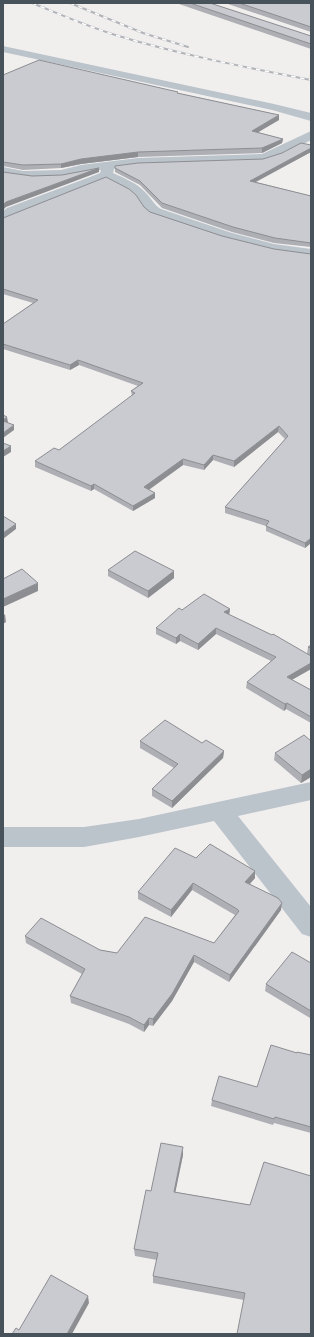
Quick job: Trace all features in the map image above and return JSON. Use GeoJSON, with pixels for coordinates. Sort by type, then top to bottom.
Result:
{"type":"FeatureCollection","features":[{"type":"Feature","properties":{"kind":"street"},"geometry":{"type":"LineString","coordinates":[[3,48],[274,107],[311,117]]}},
{"type":"Feature","properties":{"kind":"street"},"geometry":{"type":"LineString","coordinates":[[3,217],[12,211],[60,194],[108,170],[138,162],[263,158],[277,153],[308,137]]}},
{"type":"Feature","properties":{"kind":"street"},"geometry":{"type":"LineString","coordinates":[[3,171],[23,175],[61,174],[81,169],[108,170],[138,192],[146,199],[148,207],[156,212],[227,236],[274,248],[311,253]]}},
{"type":"Feature","properties":{"kind":"street"},"geometry":{"type":"LineString","coordinates":[[3,837],[84,836],[139,828],[311,791]]}},
{"type":"Feature","properties":{"kind":"street"},"geometry":{"type":"LineString","coordinates":[[220,811],[311,926]]}},
{"type":"Feature","properties":{"kind":"building"},"geometry":{"type":"Polygon","coordinates":[[[190,3],[210,3],[311,36],[311,44],[190,3]]]}},
{"type":"Feature","properties":{"kind":"building"},"geometry":{"type":"Polygon","coordinates":[[[239,3],[311,3],[311,27],[239,3]]]}},
{"type":"Feature","properties":{"kind":"building"},"geometry":{"type":"Polygon","coordinates":[[[39,60],[178,92],[177,93],[279,115],[252,131],[283,139],[262,148],[138,152],[81,159],[61,164],[23,165],[3,162],[3,75],[39,60]]]}},
{"type":"Feature","properties":{"kind":"building"},"geometry":{"type":"Polygon","coordinates":[[[301,143],[311,145],[311,148],[250,181],[311,196],[311,243],[275,238],[233,227],[162,203],[140,181],[115,168],[115,166],[138,163],[263,159],[282,153],[301,143]]]}},
{"type":"Feature","properties":{"kind":"building"},"geometry":{"type":"Polygon","coordinates":[[[99,168],[6,202],[3,205],[3,172],[32,176],[62,175],[99,168]]]}},
{"type":"Feature","properties":{"kind":"building"},"geometry":{"type":"Polygon","coordinates":[[[106,177],[129,189],[150,212],[222,236],[274,249],[311,254],[311,538],[305,543],[266,526],[269,521],[225,507],[288,436],[279,426],[234,461],[213,455],[204,465],[183,459],[144,487],[155,493],[133,506],[94,484],[91,486],[35,461],[54,448],[59,450],[135,393],[131,391],[143,383],[78,360],[70,365],[3,344],[3,324],[38,300],[3,289],[3,218],[106,177]]]}},
{"type":"Feature","properties":{"kind":"building"},"geometry":{"type":"Polygon","coordinates":[[[3,421],[14,425],[3,433],[3,421]]]}},
{"type":"Feature","properties":{"kind":"building"},"geometry":{"type":"Polygon","coordinates":[[[3,443],[11,446],[3,451],[3,443]]]}},
{"type":"Feature","properties":{"kind":"building"},"geometry":{"type":"Polygon","coordinates":[[[3,516],[16,524],[3,533],[3,516]]]}},
{"type":"Feature","properties":{"kind":"building"},"geometry":{"type":"Polygon","coordinates":[[[135,551],[174,571],[148,591],[108,570],[135,551]]]}},
{"type":"Feature","properties":{"kind":"building"},"geometry":{"type":"Polygon","coordinates":[[[22,569],[38,583],[3,599],[3,579],[22,569]]]}},
{"type":"Feature","properties":{"kind":"building"},"geometry":{"type":"Polygon","coordinates":[[[204,594],[230,609],[224,612],[272,635],[273,634],[311,656],[311,663],[287,677],[311,690],[311,717],[247,682],[276,657],[216,628],[198,644],[180,634],[176,638],[156,628],[179,608],[182,610],[204,594]]]}},
{"type":"Feature","properties":{"kind":"building"},"geometry":{"type":"Polygon","coordinates":[[[165,720],[202,743],[206,740],[224,751],[172,801],[152,789],[178,764],[140,741],[165,720]]]}},
{"type":"Feature","properties":{"kind":"building"},"geometry":{"type":"Polygon","coordinates":[[[304,735],[311,741],[311,769],[302,775],[275,753],[304,735]]]}},
{"type":"Feature","properties":{"kind":"building"},"geometry":{"type":"Polygon","coordinates":[[[210,844],[255,871],[245,882],[278,898],[282,903],[230,975],[194,955],[172,994],[153,1019],[149,1018],[144,1025],[129,1017],[70,996],[85,969],[25,936],[41,918],[100,950],[117,953],[145,917],[214,943],[239,911],[237,909],[193,883],[171,910],[138,892],[175,848],[196,858],[210,844]]]}},
{"type":"Feature","properties":{"kind":"building"},"geometry":{"type":"Polygon","coordinates":[[[292,952],[311,963],[311,1011],[266,984],[292,952]]]}},
{"type":"Feature","properties":{"kind":"building"},"geometry":{"type":"Polygon","coordinates":[[[271,1045],[297,1053],[311,1055],[311,1127],[275,1117],[274,1119],[212,1100],[219,1076],[257,1087],[271,1045]]]}},
{"type":"Feature","properties":{"kind":"building"},"geometry":{"type":"Polygon","coordinates":[[[161,1143],[183,1147],[174,1192],[250,1205],[264,1162],[311,1176],[311,1334],[237,1334],[245,1293],[153,1276],[158,1253],[134,1249],[146,1190],[151,1191],[161,1143]]]}},
{"type":"Feature","properties":{"kind":"building"},"geometry":{"type":"Polygon","coordinates":[[[51,1275],[88,1296],[67,1334],[12,1334],[16,1328],[19,1330],[51,1275]]]}},
{"type":"Feature","properties":{"kind":"railway"},"geometry":{"type":"LineString","coordinates":[[32,3],[91,27],[161,48],[211,60],[311,80]]}},
{"type":"Feature","properties":{"kind":"railway"},"geometry":{"type":"LineString","coordinates":[[70,3],[143,33],[188,47]]}}]}
